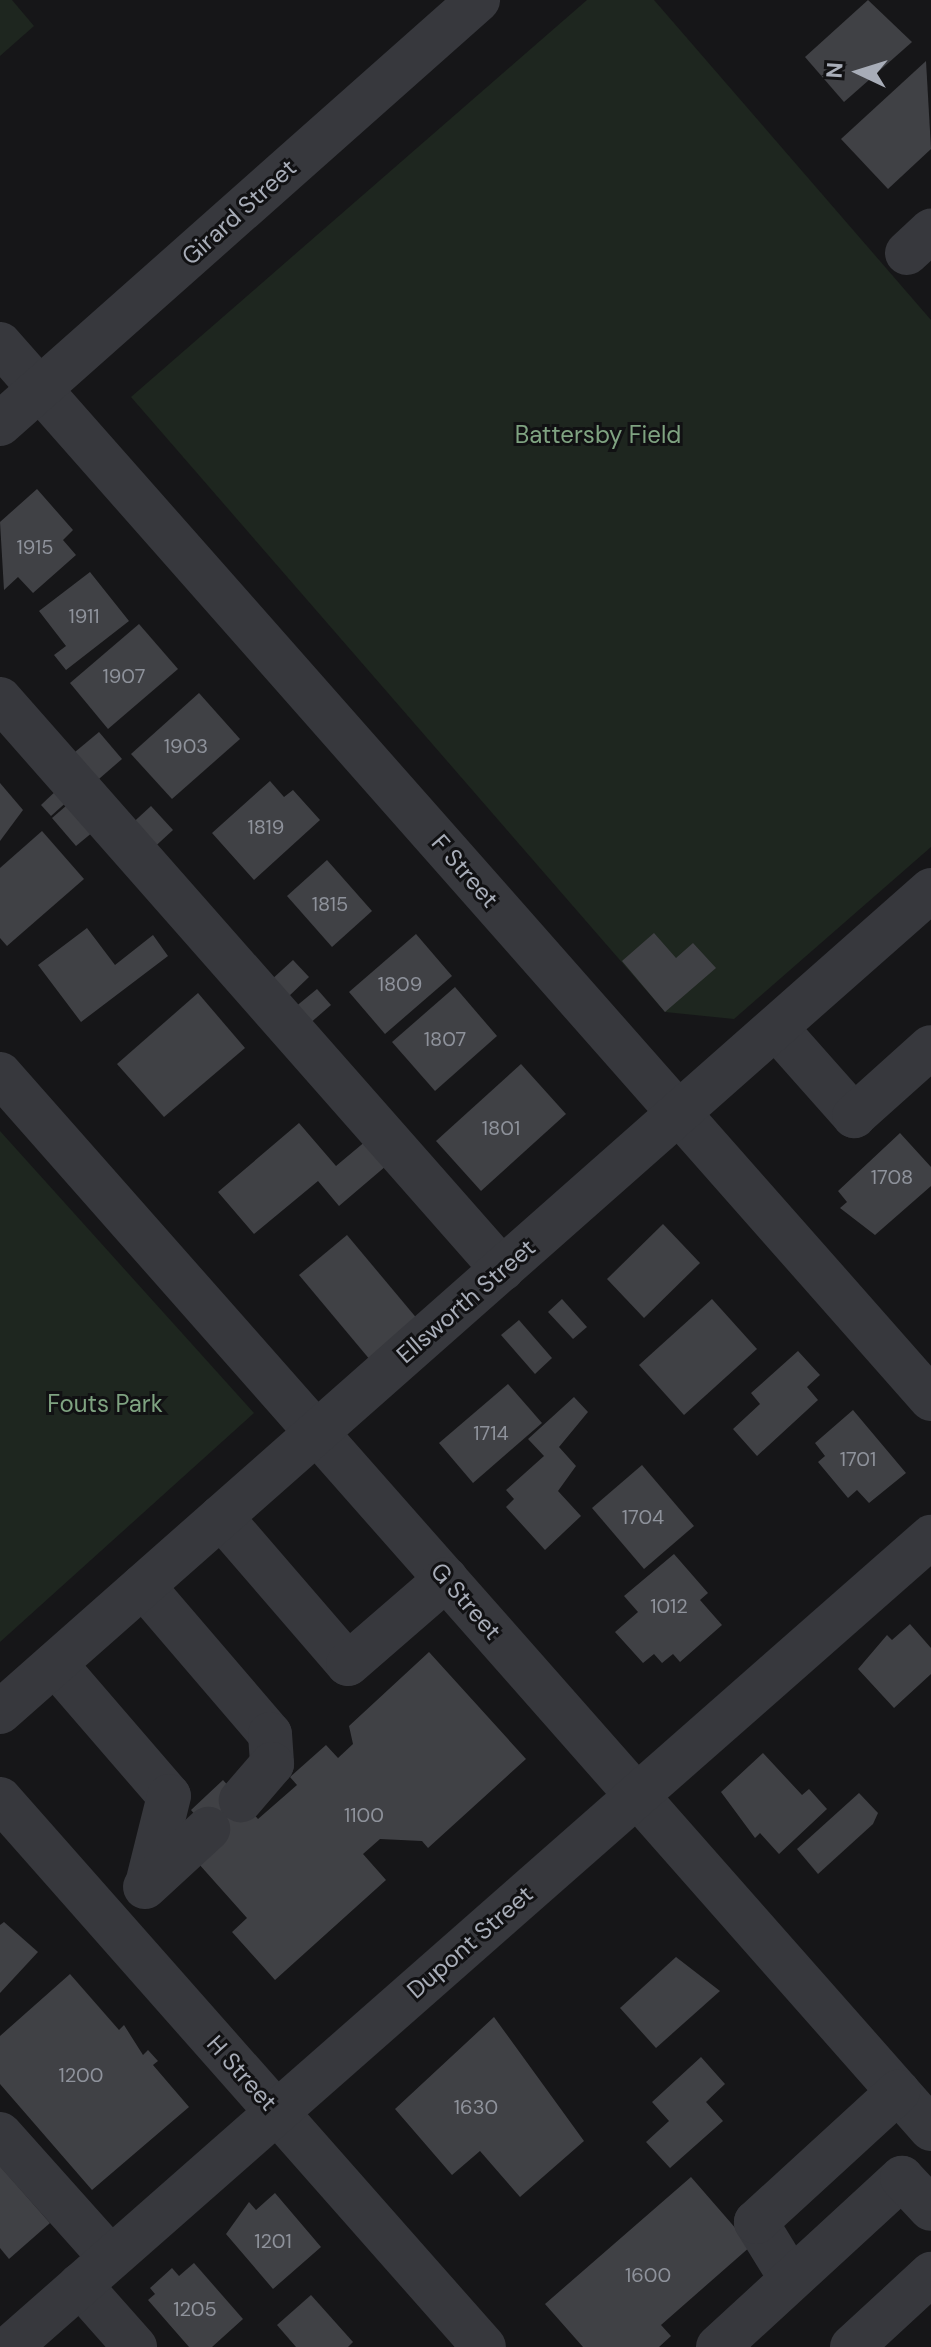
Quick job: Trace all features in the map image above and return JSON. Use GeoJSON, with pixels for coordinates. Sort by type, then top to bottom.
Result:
{"type":"FeatureCollection","features":[{"type":"Feature","properties":{"kind":"street","name":"Girard Street"},"geometry":{"type":"LineString","coordinates":[[0,424],[478,0]]}},
{"type":"Feature","properties":{"kind":"street","name":"F Street"},"geometry":{"type":"LineString","coordinates":[[0,344],[931,1399]]}},
{"type":"Feature","properties":{"kind":"street"},"geometry":{"type":"LineString","coordinates":[[0,699],[502,1269]]}},
{"type":"Feature","properties":{"kind":"street","name":"Ellsworth Street"},"geometry":{"type":"LineString","coordinates":[[0,1712],[931,890]]}},
{"type":"Feature","properties":{"kind":"street"},"geometry":{"type":"LineString","coordinates":[[776,1028],[854,1116],[931,1047]]}},
{"type":"Feature","properties":{"kind":"street","name":"G Street"},"geometry":{"type":"LineString","coordinates":[[0,1074],[931,2129]]}},
{"type":"Feature","properties":{"kind":"street"},"geometry":{"type":"LineString","coordinates":[[221,1517],[348,1664],[446,1579]]}},
{"type":"Feature","properties":{"kind":"street","name":"Dupont Street"},"geometry":{"type":"LineString","coordinates":[[10,2347],[931,1537]]}},
{"type":"Feature","properties":{"kind":"street"},"geometry":{"type":"LineString","coordinates":[[143,1586],[270,1734],[272,1764],[241,1800]]}},
{"type":"Feature","properties":{"kind":"street"},"geometry":{"type":"LineString","coordinates":[[55,1664],[169,1796],[147,1884]]}},
{"type":"Feature","properties":{"kind":"street","name":"H Street"},"geometry":{"type":"LineString","coordinates":[[0,1799],[484,2347]]}},
{"type":"Feature","properties":{"kind":"street"},"geometry":{"type":"LineString","coordinates":[[107,1920],[208,1829]]}},
{"type":"Feature","properties":{"kind":"street"},"geometry":{"type":"LineString","coordinates":[[791,2279],[756,2222],[898,2092]]}},
{"type":"Feature","properties":{"kind":"street"},"geometry":{"type":"LineString","coordinates":[[0,2134],[96,2272],[135,2347]]}},
{"type":"Feature","properties":{"kind":"street"},"geometry":{"type":"LineString","coordinates":[[718,2347],[902,2178],[927,2198]]}},
{"type":"Feature","properties":{"kind":"street"},"geometry":{"type":"LineString","coordinates":[[852,2347],[931,2274]]}},
{"type":"Feature","properties":{"kind":"green space"},"geometry":{"type":"Polygon","coordinates":[[[0,0],[12,0],[34,26],[0,56],[0,0]]]}},
{"type":"Feature","properties":{"kind":"green space","name":"Battersby Field"},"geometry":{"type":"Polygon","coordinates":[[[587,0],[654,0],[931,320],[931,847],[734,1019],[665,1012],[131,397],[587,0]]]}},
{"type":"Feature","properties":{"kind":"green space","name":"Fouts Park"},"geometry":{"type":"Polygon","coordinates":[[[0,1131],[254,1413],[0,1642],[0,1131]]]}},
{"type":"Feature","properties":{"kind":"building"},"geometry":{"type":"Polygon","coordinates":[[[868,0],[912,42],[844,102],[805,57],[868,0]]]}},
{"type":"Feature","properties":{"kind":"building"},"geometry":{"type":"Polygon","coordinates":[[[926,61],[931,149],[888,189],[841,139],[926,61]]]}},
{"type":"Feature","properties":{"kind":"building"},"geometry":{"type":"Polygon","coordinates":[[[37,489],[73,530],[63,540],[76,555],[33,593],[18,577],[4,590],[0,522],[37,489]]]}},
{"type":"Feature","properties":{"kind":"building"},"geometry":{"type":"Polygon","coordinates":[[[90,572],[129,621],[66,670],[54,655],[66,646],[39,611],[90,572]]]}},
{"type":"Feature","properties":{"kind":"building"},"geometry":{"type":"Polygon","coordinates":[[[139,624],[178,669],[108,729],[70,683],[139,624]]]}},
{"type":"Feature","properties":{"kind":"building"},"geometry":{"type":"Polygon","coordinates":[[[199,693],[240,739],[172,799],[131,754],[199,693]]]}},
{"type":"Feature","properties":{"kind":"building"},"geometry":{"type":"Polygon","coordinates":[[[99,732],[122,759],[92,785],[69,757],[99,732]]]}},
{"type":"Feature","properties":{"kind":"building"},"geometry":{"type":"Polygon","coordinates":[[[270,781],[284,797],[293,790],[320,820],[254,880],[212,833],[270,781]]]}},
{"type":"Feature","properties":{"kind":"building"},"geometry":{"type":"Polygon","coordinates":[[[0,783],[23,810],[0,841],[0,783]]]}},
{"type":"Feature","properties":{"kind":"building"},"geometry":{"type":"Polygon","coordinates":[[[60,787],[70,799],[51,816],[41,805],[60,787]]]}},
{"type":"Feature","properties":{"kind":"building"},"geometry":{"type":"Polygon","coordinates":[[[74,799],[99,827],[76,846],[52,818],[74,799]]]}},
{"type":"Feature","properties":{"kind":"building"},"geometry":{"type":"Polygon","coordinates":[[[151,806],[173,830],[148,853],[126,829],[151,806]]]}},
{"type":"Feature","properties":{"kind":"building"},"geometry":{"type":"Polygon","coordinates":[[[42,831],[84,879],[7,946],[0,938],[0,868],[42,831]]]}},
{"type":"Feature","properties":{"kind":"building"},"geometry":{"type":"Polygon","coordinates":[[[327,860],[372,911],[332,947],[287,896],[327,860]]]}},
{"type":"Feature","properties":{"kind":"building"},"geometry":{"type":"Polygon","coordinates":[[[87,928],[115,965],[153,935],[168,956],[81,1022],[38,965],[87,928]]]}},
{"type":"Feature","properties":{"kind":"building"},"geometry":{"type":"Polygon","coordinates":[[[654,933],[676,958],[693,943],[716,968],[665,1012],[622,961],[654,933]]]}},
{"type":"Feature","properties":{"kind":"building"},"geometry":{"type":"Polygon","coordinates":[[[416,934],[452,976],[385,1034],[349,992],[416,934]]]}},
{"type":"Feature","properties":{"kind":"building"},"geometry":{"type":"Polygon","coordinates":[[[293,960],[309,977],[287,998],[270,981],[293,960]]]}},
{"type":"Feature","properties":{"kind":"building"},"geometry":{"type":"Polygon","coordinates":[[[455,987],[497,1036],[435,1091],[392,1042],[455,987]]]}},
{"type":"Feature","properties":{"kind":"building"},"geometry":{"type":"Polygon","coordinates":[[[317,989],[331,1005],[308,1025],[294,1008],[317,989]]]}},
{"type":"Feature","properties":{"kind":"building"},"geometry":{"type":"Polygon","coordinates":[[[198,993],[245,1048],[164,1117],[117,1064],[198,993]]]}},
{"type":"Feature","properties":{"kind":"building"},"geometry":{"type":"Polygon","coordinates":[[[521,1064],[566,1114],[481,1191],[436,1141],[521,1064]]]}},
{"type":"Feature","properties":{"kind":"building"},"geometry":{"type":"Polygon","coordinates":[[[299,1123],[336,1166],[373,1135],[393,1160],[339,1206],[318,1181],[254,1234],[218,1192],[299,1123]]]}},
{"type":"Feature","properties":{"kind":"building"},"geometry":{"type":"Polygon","coordinates":[[[900,1133],[931,1167],[931,1186],[875,1235],[840,1208],[847,1202],[838,1191],[900,1133]]]}},
{"type":"Feature","properties":{"kind":"building"},"geometry":{"type":"Polygon","coordinates":[[[663,1224],[700,1263],[644,1318],[607,1279],[663,1224]]]}},
{"type":"Feature","properties":{"kind":"building"},"geometry":{"type":"Polygon","coordinates":[[[347,1235],[419,1321],[371,1361],[299,1275],[347,1235]]]}},
{"type":"Feature","properties":{"kind":"building"},"geometry":{"type":"Polygon","coordinates":[[[562,1299],[587,1327],[573,1339],[548,1312],[562,1299]]]}},
{"type":"Feature","properties":{"kind":"building"},"geometry":{"type":"Polygon","coordinates":[[[712,1299],[757,1349],[684,1415],[639,1365],[712,1299]]]}},
{"type":"Feature","properties":{"kind":"building"},"geometry":{"type":"Polygon","coordinates":[[[519,1320],[552,1358],[535,1374],[501,1335],[519,1320]]]}},
{"type":"Feature","properties":{"kind":"building"},"geometry":{"type":"Polygon","coordinates":[[[798,1351],[820,1375],[807,1387],[818,1400],[757,1456],[733,1429],[760,1404],[751,1393],[798,1351]]]}},
{"type":"Feature","properties":{"kind":"building"},"geometry":{"type":"Polygon","coordinates":[[[508,1384],[542,1423],[473,1483],[439,1443],[508,1384]]]}},
{"type":"Feature","properties":{"kind":"building"},"geometry":{"type":"Polygon","coordinates":[[[574,1397],[588,1412],[559,1447],[576,1466],[558,1491],[581,1516],[545,1550],[506,1507],[514,1499],[506,1490],[544,1456],[528,1439],[574,1397]]]}},
{"type":"Feature","properties":{"kind":"building"},"geometry":{"type":"Polygon","coordinates":[[[853,1410],[906,1473],[869,1503],[857,1490],[848,1498],[818,1462],[825,1456],[815,1443],[853,1410]]]}},
{"type":"Feature","properties":{"kind":"building"},"geometry":{"type":"Polygon","coordinates":[[[642,1465],[694,1526],[644,1569],[592,1508],[642,1465]]]}},
{"type":"Feature","properties":{"kind":"building"},"geometry":{"type":"Polygon","coordinates":[[[674,1554],[708,1593],[700,1600],[722,1625],[680,1662],[673,1654],[662,1663],[654,1654],[643,1663],[615,1632],[638,1612],[624,1596],[674,1554]]]}},
{"type":"Feature","properties":{"kind":"building"},"geometry":{"type":"Polygon","coordinates":[[[910,1624],[931,1648],[931,1674],[894,1708],[858,1669],[887,1635],[892,1640],[910,1624]]]}},
{"type":"Feature","properties":{"kind":"building"},"geometry":{"type":"Polygon","coordinates":[[[429,1652],[526,1759],[428,1848],[422,1841],[380,1839],[363,1854],[386,1880],[275,1980],[232,1932],[247,1918],[198,1863],[219,1843],[191,1810],[223,1780],[258,1819],[297,1785],[290,1777],[326,1745],[338,1758],[353,1744],[349,1726],[429,1652]]]}},
{"type":"Feature","properties":{"kind":"building"},"geometry":{"type":"Polygon","coordinates":[[[763,1753],[802,1795],[809,1789],[827,1809],[779,1854],[760,1833],[755,1838],[721,1792],[763,1753]]]}},
{"type":"Feature","properties":{"kind":"building"},"geometry":{"type":"Polygon","coordinates":[[[859,1793],[878,1813],[873,1824],[818,1874],[797,1849],[859,1793]]]}},
{"type":"Feature","properties":{"kind":"building"},"geometry":{"type":"Polygon","coordinates":[[[4,1922],[38,1952],[0,1993],[0,1925],[4,1922]]]}},
{"type":"Feature","properties":{"kind":"building"},"geometry":{"type":"Polygon","coordinates":[[[676,1957],[720,1991],[656,2048],[620,2008],[676,1957]]]}},
{"type":"Feature","properties":{"kind":"building"},"geometry":{"type":"Polygon","coordinates":[[[70,1974],[119,2030],[124,2025],[143,2055],[148,2050],[158,2061],[153,2065],[189,2107],[92,2190],[0,2084],[0,2036],[70,1974]]]}},
{"type":"Feature","properties":{"kind":"building"},"geometry":{"type":"Polygon","coordinates":[[[494,2017],[584,2141],[520,2197],[480,2151],[452,2175],[395,2109],[494,2017]]]}},
{"type":"Feature","properties":{"kind":"building"},"geometry":{"type":"Polygon","coordinates":[[[701,2057],[725,2084],[706,2102],[723,2121],[670,2168],[646,2142],[669,2121],[652,2102],[701,2057]]]}},
{"type":"Feature","properties":{"kind":"building"},"geometry":{"type":"Polygon","coordinates":[[[0,2166],[50,2223],[9,2259],[0,2248],[0,2166]]]}},
{"type":"Feature","properties":{"kind":"building"},"geometry":{"type":"Polygon","coordinates":[[[691,2177],[751,2246],[661,2325],[671,2336],[659,2347],[583,2347],[545,2304],[691,2177]]]}},
{"type":"Feature","properties":{"kind":"building"},"geometry":{"type":"Polygon","coordinates":[[[275,2193],[321,2247],[273,2289],[226,2234],[249,2202],[256,2210],[275,2193]]]}},
{"type":"Feature","properties":{"kind":"building"},"geometry":{"type":"Polygon","coordinates":[[[194,2263],[243,2319],[212,2347],[189,2347],[148,2300],[155,2294],[150,2288],[172,2268],[179,2276],[194,2263]]]}},
{"type":"Feature","properties":{"kind":"building"},"geometry":{"type":"Polygon","coordinates":[[[311,2295],[353,2342],[348,2347],[296,2347],[277,2325],[311,2295]]]}}]}
